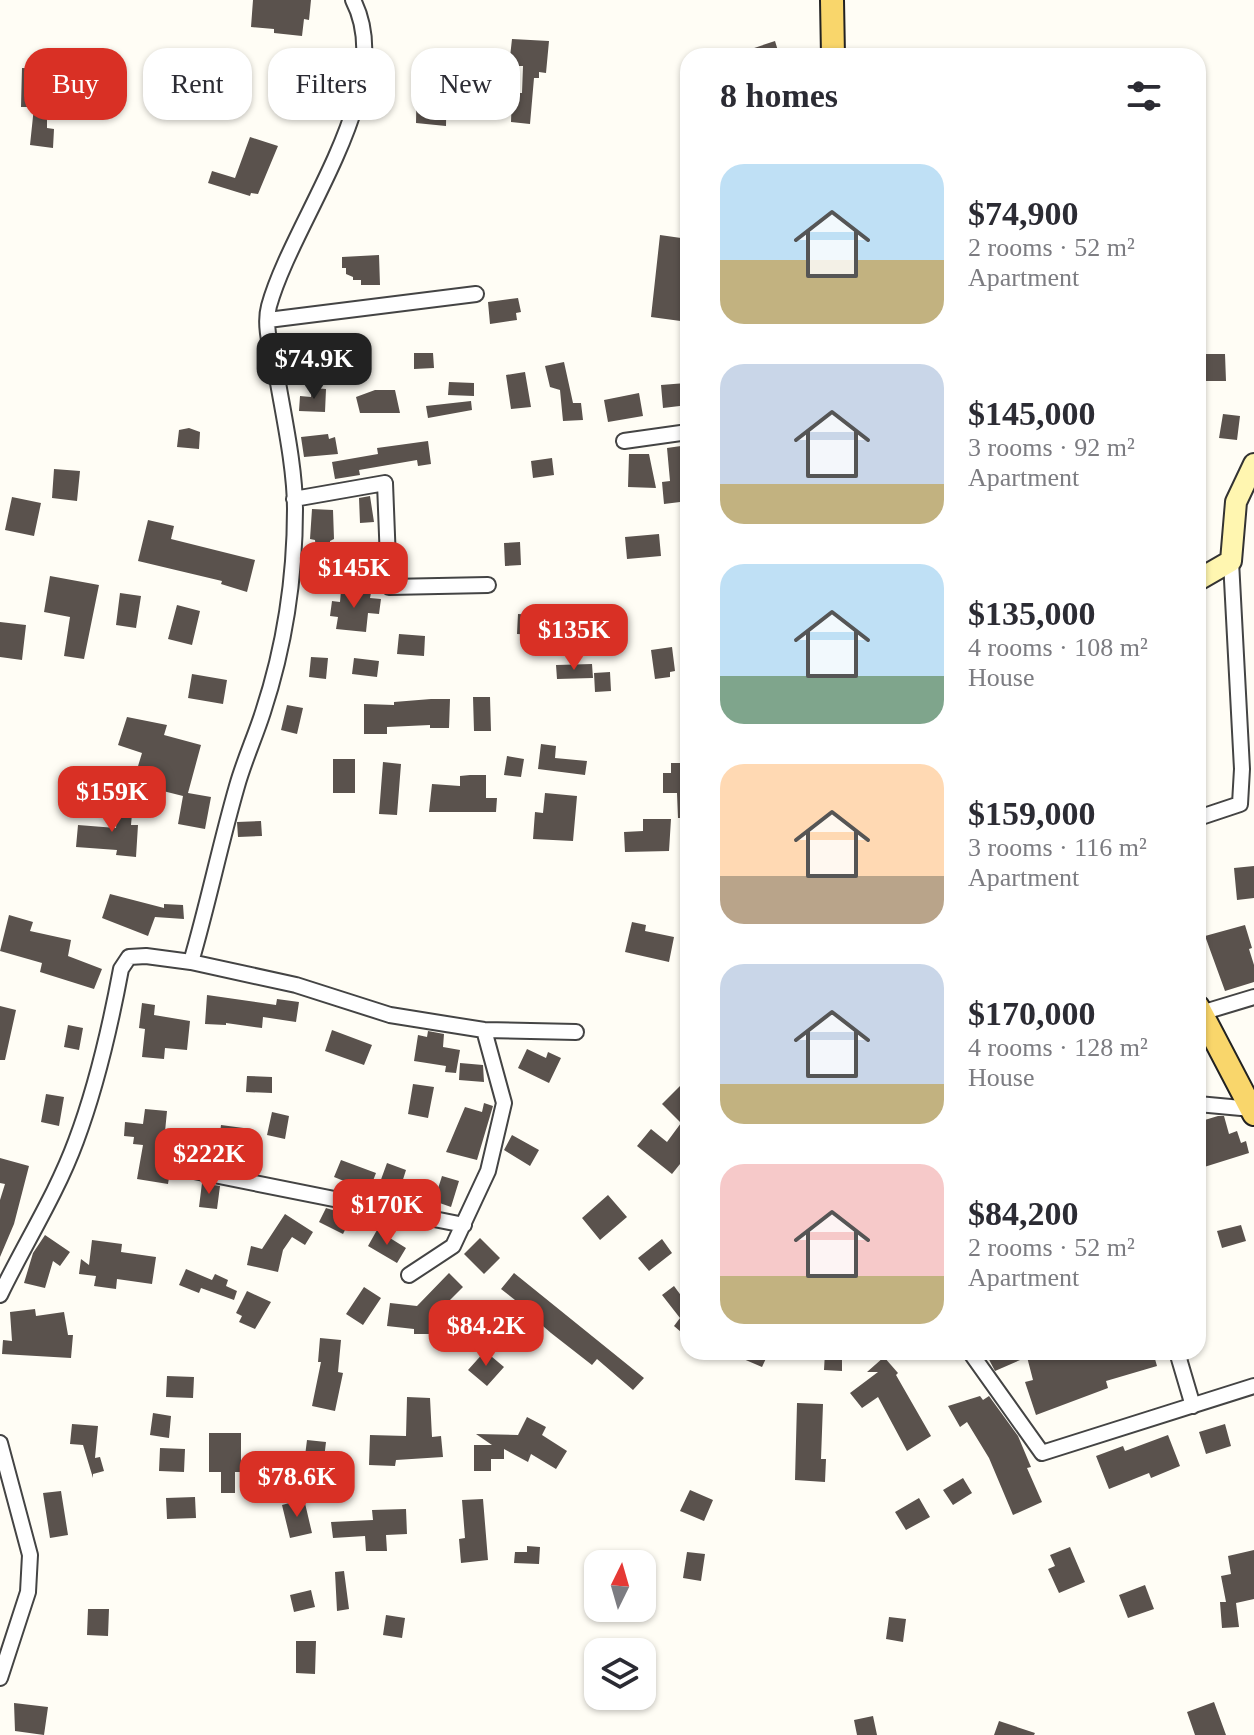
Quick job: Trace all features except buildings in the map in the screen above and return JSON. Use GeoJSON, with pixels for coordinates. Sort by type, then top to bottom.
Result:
{"type":"FeatureCollection","features":[{"type":"Feature","properties":{"kind":"main road"},"geometry":{"type":"LineString","coordinates":[[832,0],[833,48]]}},
{"type":"Feature","properties":{"kind":"main road"},"geometry":{"type":"LineString","coordinates":[[1206,1022],[1253,1112]]}},
{"type":"Feature","properties":{"kind":"street"},"geometry":{"type":"LineString","coordinates":[[191,962],[223,835],[243,765],[263,711],[285,629],[294,499],[268,320],[269,307],[302,223],[336,158],[359,90],[366,39],[353,0]]}},
{"type":"Feature","properties":{"kind":"street"},"geometry":{"type":"LineString","coordinates":[[268,320],[476,294]]}},
{"type":"Feature","properties":{"kind":"street"},"geometry":{"type":"LineString","coordinates":[[624,441],[680,433]]}},
{"type":"Feature","properties":{"kind":"street"},"geometry":{"type":"LineString","coordinates":[[1206,815],[1240,804],[1242,769],[1231,561],[1236,502],[1254,464]]}},
{"type":"Feature","properties":{"kind":"street"},"geometry":{"type":"LineString","coordinates":[[294,499],[385,483],[389,587],[488,585]]}},
{"type":"Feature","properties":{"kind":"street"},"geometry":{"type":"LineString","coordinates":[[1206,575],[1231,561]]}},
{"type":"Feature","properties":{"kind":"street"},"geometry":{"type":"LineString","coordinates":[[0,1295],[52,1198],[76,1142],[104,1056],[121,969],[129,957],[191,962],[296,985],[390,1015],[484,1030],[576,1032]]}},
{"type":"Feature","properties":{"kind":"street"},"geometry":{"type":"LineString","coordinates":[[1206,1009],[1254,997]]}},
{"type":"Feature","properties":{"kind":"street"},"geometry":{"type":"LineString","coordinates":[[409,1275],[449,1250],[488,1171],[504,1103],[484,1030]]}},
{"type":"Feature","properties":{"kind":"street"},"geometry":{"type":"LineString","coordinates":[[1206,1105],[1253,1112]]}},
{"type":"Feature","properties":{"kind":"street"},"geometry":{"type":"LineString","coordinates":[[194,1171],[464,1225]]}},
{"type":"Feature","properties":{"kind":"street"},"geometry":{"type":"LineString","coordinates":[[976,1360],[1042,1453],[1254,1386]]}},
{"type":"Feature","properties":{"kind":"street"},"geometry":{"type":"LineString","coordinates":[[1179,1360],[1193,1406]]}},
{"type":"Feature","properties":{"kind":"street"},"geometry":{"type":"LineString","coordinates":[[0,1443],[30,1555],[28,1592],[0,1678]]}}]}
